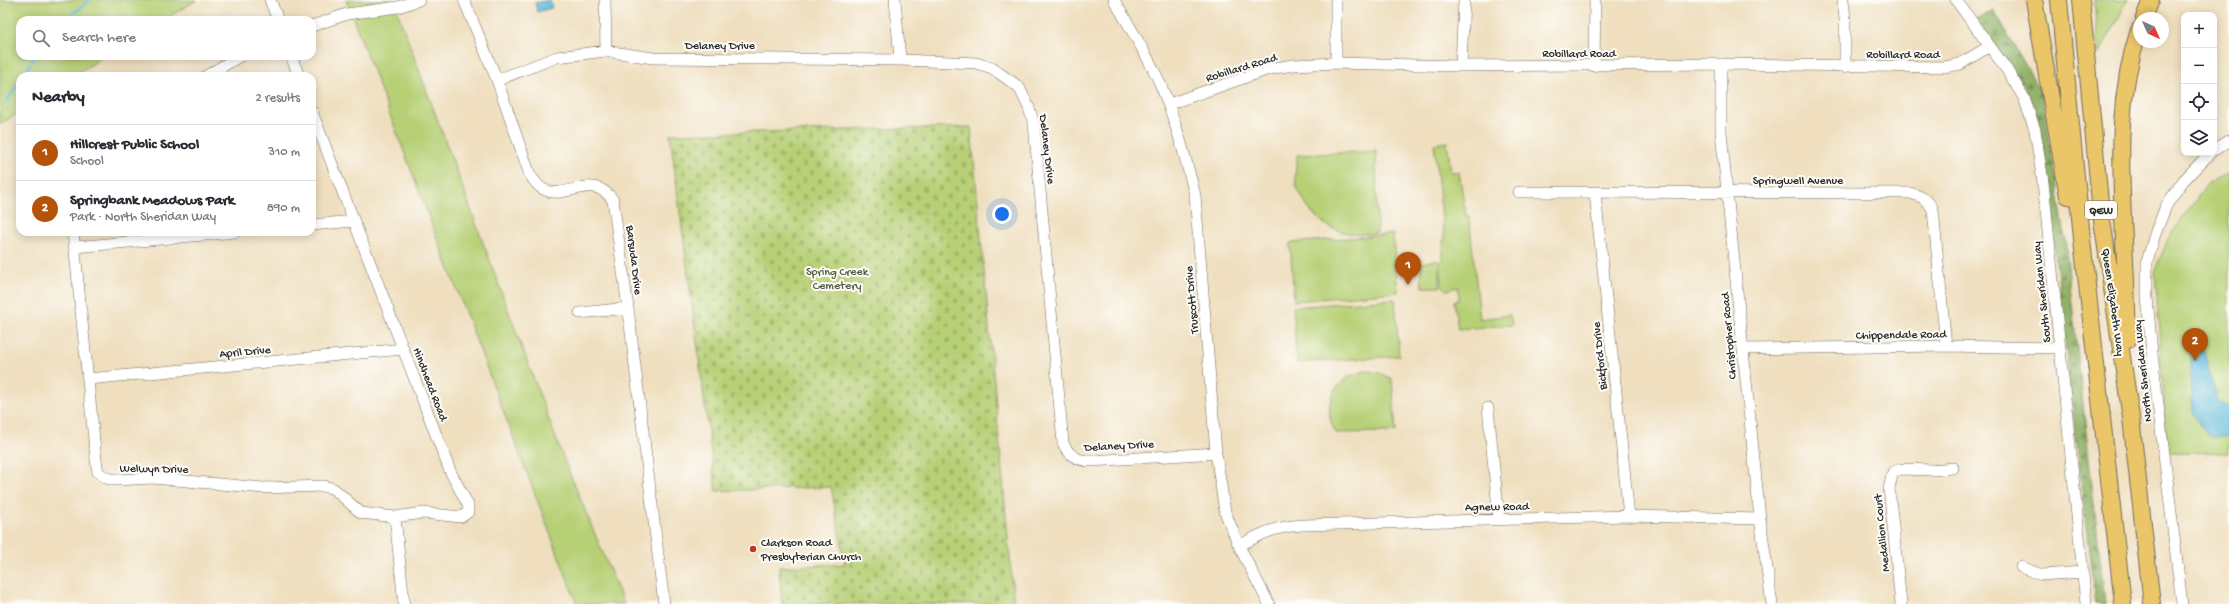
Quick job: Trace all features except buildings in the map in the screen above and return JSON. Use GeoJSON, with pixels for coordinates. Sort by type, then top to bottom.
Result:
{"type":"FeatureCollection","features":[{"type":"Feature","properties":{"kind":"highway"},"geometry":{"type":"LineString","coordinates":[[2034,0],[2073,228],[2083,249]]}},
{"type":"Feature","properties":{"kind":"highway","name":"Queen Elizabeth Way"},"geometry":{"type":"LineString","coordinates":[[2059,0],[2083,249],[2123,604]]}},
{"type":"Feature","properties":{"kind":"highway","name":"Queen Elizabeth Way"},"geometry":{"type":"LineString","coordinates":[[2081,0],[2101,214],[2131,418],[2152,604]]}},
{"type":"Feature","properties":{"kind":"highway"},"geometry":{"type":"LineString","coordinates":[[2146,12],[2151,0]]}},
{"type":"Feature","properties":{"kind":"highway"},"geometry":{"type":"LineString","coordinates":[[2131,418],[2122,184],[2122,108],[2133,48]]}},
{"type":"Feature","properties":{"kind":"street"},"geometry":{"type":"LineString","coordinates":[[270,0],[276,16]]}},
{"type":"Feature","properties":{"kind":"street"},"geometry":{"type":"LineString","coordinates":[[316,25],[347,14],[398,7],[419,0]]}},
{"type":"Feature","properties":{"kind":"street","name":"Barsuda Drive"},"geometry":{"type":"LineString","coordinates":[[464,0],[496,80],[530,175],[542,189],[554,192],[598,187],[606,191],[613,200],[628,308],[664,604]]}},
{"type":"Feature","properties":{"kind":"street"},"geometry":{"type":"LineString","coordinates":[[605,0],[606,51]]}},
{"type":"Feature","properties":{"kind":"street"},"geometry":{"type":"LineString","coordinates":[[894,0],[900,60]]}},
{"type":"Feature","properties":{"kind":"street","name":"Truscott Drive"},"geometry":{"type":"LineString","coordinates":[[1114,0],[1144,51],[1169,104],[1180,135],[1195,195],[1216,453],[1225,512],[1239,546],[1269,604]]}},
{"type":"Feature","properties":{"kind":"street"},"geometry":{"type":"LineString","coordinates":[[1336,0],[1336,63]]}},
{"type":"Feature","properties":{"kind":"street"},"geometry":{"type":"LineString","coordinates":[[1461,66],[1464,0]]}},
{"type":"Feature","properties":{"kind":"street"},"geometry":{"type":"LineString","coordinates":[[1594,0],[1594,66]]}},
{"type":"Feature","properties":{"kind":"street"},"geometry":{"type":"LineString","coordinates":[[1843,0],[1846,19],[1845,66]]}},
{"type":"Feature","properties":{"kind":"street","name":"South Sheridan Way"},"geometry":{"type":"LineString","coordinates":[[1956,0],[2017,85],[2035,130],[2043,182],[2086,604]]}},
{"type":"Feature","properties":{"kind":"street","name":"Robillard Road"},"geometry":{"type":"LineString","coordinates":[[1169,104],[1269,70],[1292,65],[1336,63],[1461,66],[1720,64],[1945,67],[1960,64],[1990,46]]}},
{"type":"Feature","properties":{"kind":"street","name":"Delaney Drive"},"geometry":{"type":"LineString","coordinates":[[496,80],[557,57],[606,51],[653,58],[900,60],[976,63],[992,68],[1019,87],[1029,108],[1034,124],[1063,443],[1066,451],[1080,461],[1216,453]]}},
{"type":"Feature","properties":{"kind":"street"},"geometry":{"type":"LineString","coordinates":[[213,72],[233,60]]}},
{"type":"Feature","properties":{"kind":"street"},"geometry":{"type":"LineString","coordinates":[[293,60],[297,72]]}},
{"type":"Feature","properties":{"kind":"street","name":"Christopher Road"},"geometry":{"type":"LineString","coordinates":[[1720,64],[1720,132],[1728,193],[1760,519],[1772,604]]}},
{"type":"Feature","properties":{"kind":"street","name":"Hindhead Road"},"geometry":{"type":"LineString","coordinates":[[316,123],[450,471],[468,505],[468,512],[461,517],[423,513],[395,517]]}},
{"type":"Feature","properties":{"kind":"street"},"geometry":{"type":"LineString","coordinates":[[2217,148],[2229,141]]}},
{"type":"Feature","properties":{"kind":"street","name":"North Sheridan Way"},"geometry":{"type":"LineString","coordinates":[[2182,604],[2152,354],[2147,262],[2155,234],[2166,206],[2183,181],[2207,156]]}},
{"type":"Feature","properties":{"kind":"street","name":"Springwell Avenue"},"geometry":{"type":"LineString","coordinates":[[1519,192],[1910,193],[1921,196],[1930,204],[1933,210],[1946,346]]}},
{"type":"Feature","properties":{"kind":"street","name":"Bickford Drive"},"geometry":{"type":"LineString","coordinates":[[1595,193],[1629,516]]}},
{"type":"Feature","properties":{"kind":"street"},"geometry":{"type":"LineString","coordinates":[[316,225],[353,221]]}},
{"type":"Feature","properties":{"kind":"street","name":"Welwyn Drive"},"geometry":{"type":"LineString","coordinates":[[74,236],[98,472],[106,478],[117,480],[153,478],[264,488],[324,486],[334,489],[361,513],[395,517]]}},
{"type":"Feature","properties":{"kind":"street"},"geometry":{"type":"LineString","coordinates":[[75,247],[192,236]]}},
{"type":"Feature","properties":{"kind":"street"},"geometry":{"type":"LineString","coordinates":[[580,313],[628,308]]}},
{"type":"Feature","properties":{"kind":"street","name":"Chippendale Road"},"geometry":{"type":"LineString","coordinates":[[1743,350],[1946,346],[2059,348]]}},
{"type":"Feature","properties":{"kind":"street","name":"April Drive"},"geometry":{"type":"LineString","coordinates":[[88,379],[403,349]]}},
{"type":"Feature","properties":{"kind":"street"},"geometry":{"type":"LineString","coordinates":[[1488,408],[1498,519]]}},
{"type":"Feature","properties":{"kind":"street","name":"Medallion Court"},"geometry":{"type":"LineString","coordinates":[[1901,604],[1890,479],[1894,472],[1901,469],[1933,470],[1953,468]]}},
{"type":"Feature","properties":{"kind":"street","name":"Agnew Road"},"geometry":{"type":"LineString","coordinates":[[1239,546],[1262,533],[1280,526],[1629,516],[1760,519]]}},
{"type":"Feature","properties":{"kind":"street"},"geometry":{"type":"LineString","coordinates":[[395,517],[404,604]]}},
{"type":"Feature","properties":{"kind":"street"},"geometry":{"type":"LineString","coordinates":[[2021,567],[2042,575],[2082,572]]}},
{"type":"Feature","properties":{"kind":"green space"},"geometry":{"type":"Polygon","coordinates":[[[0,0],[197,0],[170,16],[16,16],[16,60],[98,60],[80,72],[16,72],[16,114],[0,125],[0,0]]]}},
{"type":"Feature","properties":{"kind":"green space"},"geometry":{"type":"Polygon","coordinates":[[[346,0],[393,0],[562,455],[624,604],[577,604],[346,0]]]}},
{"type":"Feature","properties":{"kind":"green space"},"geometry":{"type":"Polygon","coordinates":[[[2094,0],[2128,0],[2099,54],[2094,0]]]}},
{"type":"Feature","properties":{"kind":"green space"},"geometry":{"type":"Polygon","coordinates":[[[1994,10],[2042,94],[2064,230],[2105,604],[2095,604],[2043,145],[2037,117],[2023,84],[1976,19],[1994,10]]]}},
{"type":"Feature","properties":{"kind":"green space","name":"Spring Creek Cemetery"},"geometry":{"type":"Polygon","coordinates":[[[971,127],[1014,604],[782,604],[779,567],[845,564],[831,487],[716,491],[670,134],[971,127]]]}},
{"type":"Feature","properties":{"kind":"green space"},"geometry":{"type":"Polygon","coordinates":[[[1447,142],[1451,172],[1459,172],[1466,216],[1469,216],[1480,319],[1510,315],[1512,325],[1458,329],[1454,301],[1459,299],[1458,287],[1446,290],[1442,286],[1440,265],[1440,287],[1422,287],[1421,263],[1436,260],[1440,263],[1442,256],[1444,236],[1434,144],[1447,142]]]}},
{"type":"Feature","properties":{"kind":"green space"},"geometry":{"type":"Polygon","coordinates":[[[1376,151],[1377,233],[1354,234],[1343,232],[1324,223],[1308,208],[1297,189],[1295,177],[1297,155],[1376,151]]]}},
{"type":"Feature","properties":{"kind":"green space"},"geometry":{"type":"Polygon","coordinates":[[[2229,173],[2229,453],[2167,452],[2155,270],[2169,237],[2208,183],[2229,173]]]}},
{"type":"Feature","properties":{"kind":"green space"},"geometry":{"type":"Polygon","coordinates":[[[1393,234],[1398,292],[1294,301],[1290,243],[1393,234]]]}},
{"type":"Feature","properties":{"kind":"green space"},"geometry":{"type":"Polygon","coordinates":[[[1395,299],[1399,356],[1297,363],[1293,307],[1395,299]]]}},
{"type":"Feature","properties":{"kind":"green space"},"geometry":{"type":"Polygon","coordinates":[[[1367,371],[1380,373],[1392,379],[1396,432],[1336,433],[1331,422],[1330,412],[1330,402],[1334,393],[1346,378],[1367,371]]]}},
{"type":"Feature","properties":{"kind":"water"},"geometry":{"type":"Polygon","coordinates":[[[550,0],[552,8],[537,12],[535,3],[550,0]]]}},
{"type":"Feature","properties":{"kind":"water"},"geometry":{"type":"Polygon","coordinates":[[[2201,341],[2217,401],[2229,406],[2229,436],[2208,436],[2193,415],[2190,347],[2201,341]]]}},
{"type":"Feature","properties":{"kind":"waterway"},"geometry":{"type":"LineString","coordinates":[[70,16],[90,0]]}},
{"type":"Feature","properties":{"kind":"waterway"},"geometry":{"type":"LineString","coordinates":[[25,72],[33,60]]}},
{"type":"Feature","properties":{"kind":"waterway"},"geometry":{"type":"LineString","coordinates":[[6,102],[16,87]]}},
{"type":"Feature","properties":{"kind":"place","name":"Hillcrest Public School"},"geometry":{"type":"Point","coordinates":[1408,285]}},
{"type":"Feature","properties":{"kind":"place","name":"Springbank Meadows Park"},"geometry":{"type":"Point","coordinates":[2195,361]}},
{"type":"Feature","properties":{"kind":"place","name":"Clarkson Road Presbyterian Church"},"geometry":{"type":"Point","coordinates":[753,549]}}]}
